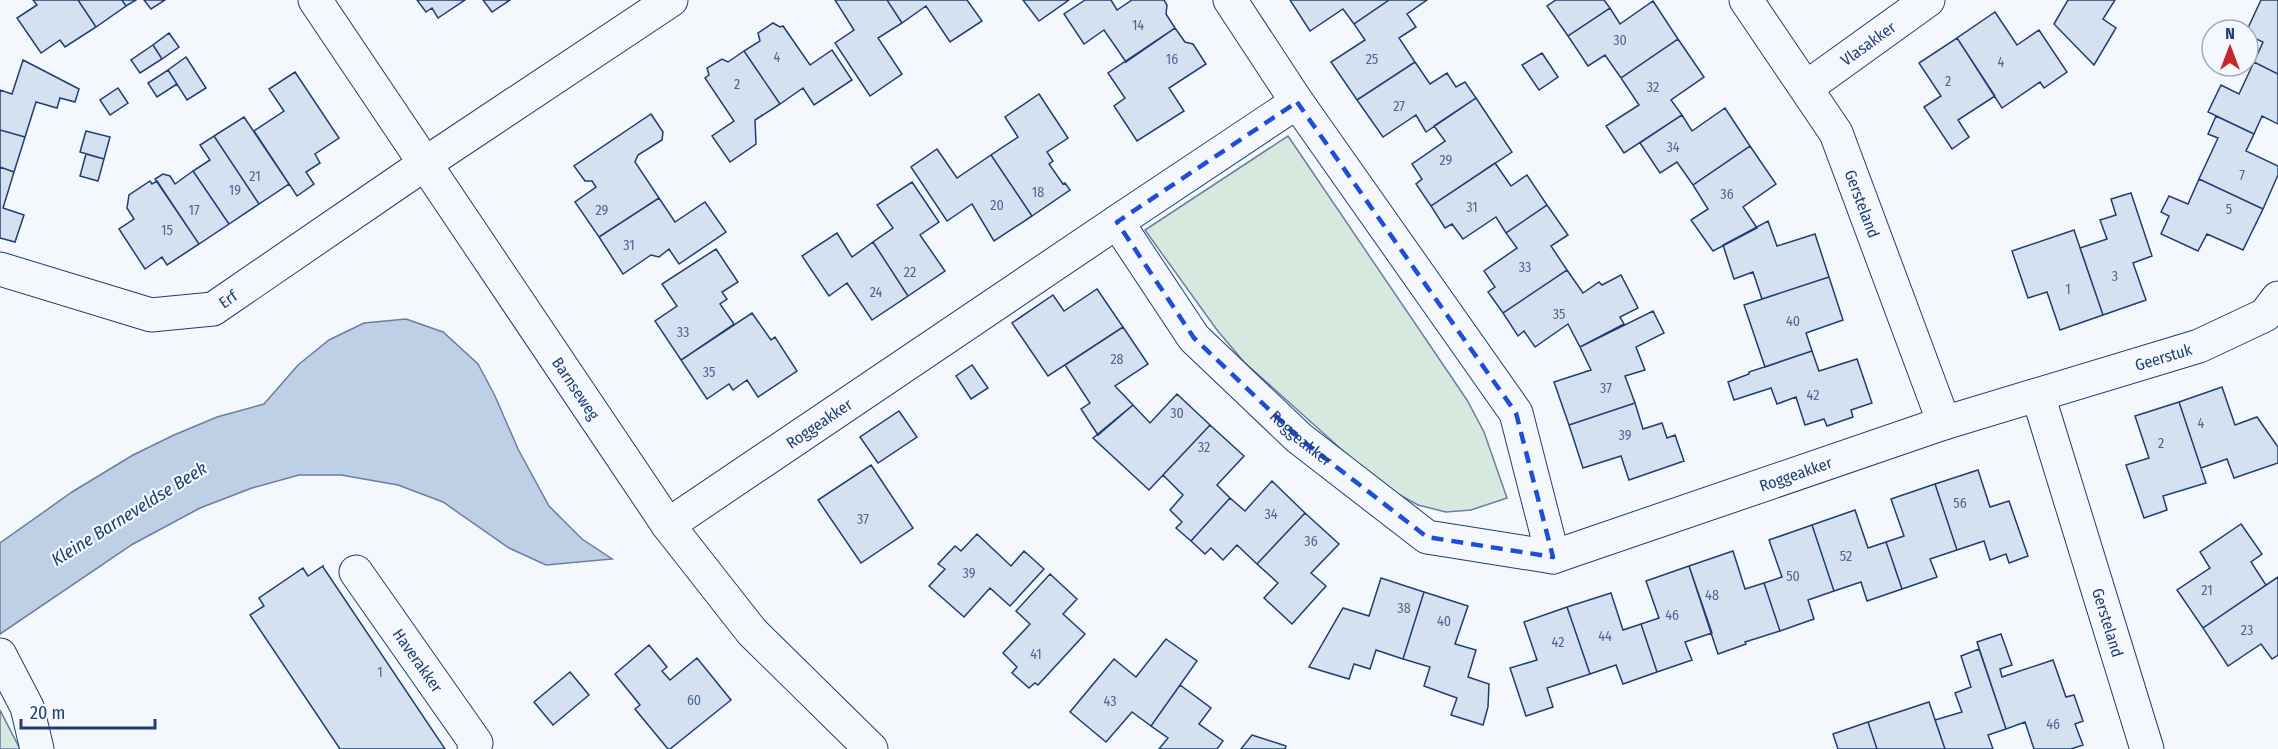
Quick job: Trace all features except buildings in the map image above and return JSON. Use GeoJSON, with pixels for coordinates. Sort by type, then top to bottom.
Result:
{"type":"FeatureCollection","features":[{"type":"Feature","properties":{"kind":"street","name":"Barnseweg"},"geometry":{"type":"LineString","coordinates":[[315,0],[668,525],[752,632],[871,749]]}},
{"type":"Feature","properties":{"kind":"street"},"geometry":{"type":"LineString","coordinates":[[426,163],[671,0]]}},
{"type":"Feature","properties":{"kind":"street"},"geometry":{"type":"LineString","coordinates":[[1230,0],[1297,102],[1516,413],[1553,557]]}},
{"type":"Feature","properties":{"kind":"street","name":"Gersteland"},"geometry":{"type":"LineString","coordinates":[[1746,0],[1836,133],[1944,423]]}},
{"type":"Feature","properties":{"kind":"street","name":"Vlasakker"},"geometry":{"type":"LineString","coordinates":[[1807,87],[1928,0]]}},
{"type":"Feature","properties":{"kind":"street","name":"Roggeakker"},"geometry":{"type":"LineString","coordinates":[[668,525],[1297,102]]}},
{"type":"Feature","properties":{"kind":"street","name":"Erf"},"geometry":{"type":"LineString","coordinates":[[0,269],[151,315],[213,309],[426,163]]}},
{"type":"Feature","properties":{"kind":"street","name":"Roggeakker"},"geometry":{"type":"LineString","coordinates":[[1117,222],[1194,338],[1299,438],[1427,537],[1553,557],[1944,423],[2038,395]]}},
{"type":"Feature","properties":{"kind":"street","name":"Geerstuk"},"geometry":{"type":"LineString","coordinates":[[2038,395],[2199,346],[2265,315],[2278,298]]}},
{"type":"Feature","properties":{"kind":"street","name":"Gersteland"},"geometry":{"type":"LineString","coordinates":[[2038,395],[2147,749]]}},
{"type":"Feature","properties":{"kind":"street","name":"Haverakker"},"geometry":{"type":"LineString","coordinates":[[356,572],[476,743],[474,749]]}},
{"type":"Feature","properties":{"kind":"street"},"geometry":{"type":"LineString","coordinates":[[2,658],[27,707],[37,749]]}},
{"type":"Feature","properties":{"kind":"highlighted area"},"geometry":{"type":"Polygon","coordinates":[[[1297,102],[1516,413],[1553,557],[1427,537],[1299,438],[1194,338],[1117,222],[1297,102]]]}},
{"type":"Feature","properties":{"kind":"shaded area"},"geometry":{"type":"Polygon","coordinates":[[[1288,136],[1467,400],[1484,432],[1507,498],[1471,510],[1446,512],[1418,505],[1380,484],[1244,362],[1217,330],[1145,230],[1288,136]]]}},
{"type":"Feature","properties":{"kind":"shaded area"},"geometry":{"type":"Polygon","coordinates":[[[0,710],[20,749],[0,749],[0,710]]]}},
{"type":"Feature","properties":{"kind":"water","name":"Kleine Barneveldse Beek"},"geometry":{"type":"Polygon","coordinates":[[[406,319],[443,332],[478,364],[518,449],[549,506],[582,539],[612,559],[546,565],[509,548],[443,502],[398,485],[341,475],[299,475],[252,488],[200,508],[133,544],[0,634],[0,543],[72,492],[133,455],[217,417],[264,404],[298,365],[329,340],[364,323],[406,319]]]}}]}
